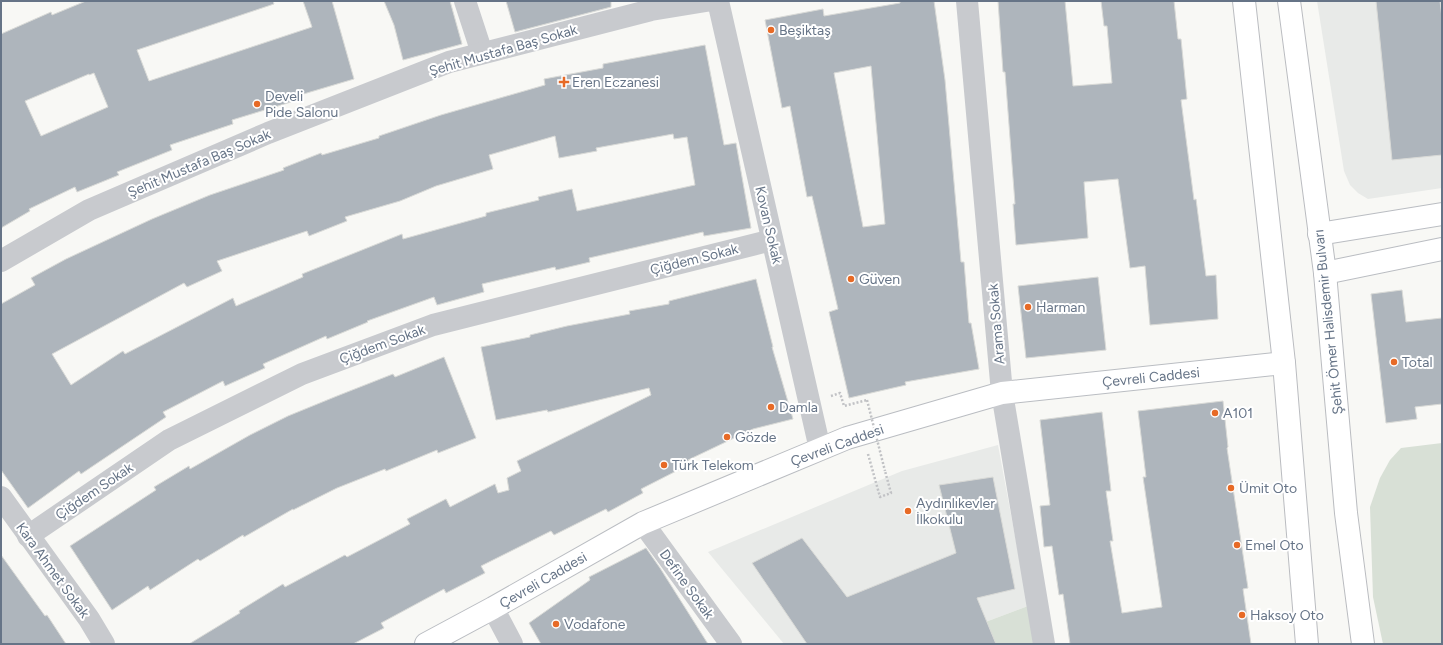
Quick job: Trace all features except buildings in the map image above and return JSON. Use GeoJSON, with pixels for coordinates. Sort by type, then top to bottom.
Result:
{"type":"FeatureCollection","features":[{"type":"Feature","properties":{"kind":"main road"},"geometry":{"type":"LineString","coordinates":[[1244,1],[1284,363],[1307,644]]}},
{"type":"Feature","properties":{"kind":"main road","name":"Şehit Ömer Halisdemir Bulvarı"},"geometry":{"type":"LineString","coordinates":[[1289,1],[1325,273],[1346,513],[1363,644]]}},
{"type":"Feature","properties":{"kind":"main road"},"geometry":{"type":"LineString","coordinates":[[1319,234],[1442,214]]}},
{"type":"Feature","properties":{"kind":"main road"},"geometry":{"type":"LineString","coordinates":[[1325,273],[1442,249]]}},
{"type":"Feature","properties":{"kind":"main road","name":"Çevreli Caddesi"},"geometry":{"type":"LineString","coordinates":[[426,644],[643,524],[820,449],[862,434],[1002,393],[1284,363]]}},
{"type":"Feature","properties":{"kind":"street"},"geometry":{"type":"LineString","coordinates":[[465,1],[482,53]]}},
{"type":"Feature","properties":{"kind":"street","name":"Şehit Mustafa Baş Sokak"},"geometry":{"type":"LineString","coordinates":[[1,260],[89,210],[275,130],[449,62],[651,10],[706,1]]}},
{"type":"Feature","properties":{"kind":"street","name":"Kovan Sokak"},"geometry":{"type":"LineString","coordinates":[[718,1],[820,449]]}},
{"type":"Feature","properties":{"kind":"street","name":"Arama Sokak"},"geometry":{"type":"LineString","coordinates":[[967,1],[1002,393],[1044,644]]}},
{"type":"Feature","properties":{"kind":"street","name":"Çiğdem Sokak"},"geometry":{"type":"LineString","coordinates":[[28,536],[169,440],[302,374],[433,325],[772,240]]}},
{"type":"Feature","properties":{"kind":"street","name":"Kara Ahmet Sokak"},"geometry":{"type":"LineString","coordinates":[[1,497],[89,619],[104,644]]}},
{"type":"Feature","properties":{"kind":"street","name":"Define Sokak"},"geometry":{"type":"LineString","coordinates":[[643,524],[731,644]]}},
{"type":"Feature","properties":{"kind":"street"},"geometry":{"type":"LineString","coordinates":[[493,608],[512,644]]}},
{"type":"Feature","properties":{"kind":"path"},"geometry":{"type":"LineString","coordinates":[[840,393],[844,406],[867,400],[891,494],[880,497],[862,434]]}},
{"type":"Feature","properties":{"kind":"shaded area"},"geometry":{"type":"Polygon","coordinates":[[[1317,1],[1442,1],[1442,188],[1368,199],[1358,193],[1350,185],[1344,171],[1317,1]]]}},
{"type":"Feature","properties":{"kind":"shaded area"},"geometry":{"type":"Polygon","coordinates":[[[1442,443],[1442,644],[1383,644],[1373,597],[1370,507],[1380,478],[1390,460],[1401,448],[1442,443]]]}},
{"type":"Feature","properties":{"kind":"shaded area","name":"Aydınlıkevler İlkokulu"},"geometry":{"type":"Polygon","coordinates":[[[998,445],[1028,606],[927,644],[784,644],[708,552],[902,471],[998,445]]]}},
{"type":"Feature","properties":{"kind":"shaded area"},"geometry":{"type":"Polygon","coordinates":[[[1028,606],[1034,644],[927,644],[1028,606]]]}},
{"type":"Feature","properties":{"kind":"place","name":"Beşiktaş"},"geometry":{"type":"Point","coordinates":[771,30]}},
{"type":"Feature","properties":{"kind":"place","name":"Eren Eczanesi"},"geometry":{"type":"Point","coordinates":[564,82]}},
{"type":"Feature","properties":{"kind":"place","name":"Develi Pide Salonu"},"geometry":{"type":"Point","coordinates":[257,104]}},
{"type":"Feature","properties":{"kind":"place","name":"Güven"},"geometry":{"type":"Point","coordinates":[851,279]}},
{"type":"Feature","properties":{"kind":"place","name":"Harman"},"geometry":{"type":"Point","coordinates":[1028,307]}},
{"type":"Feature","properties":{"kind":"place","name":"Total"},"geometry":{"type":"Point","coordinates":[1394,362]}},
{"type":"Feature","properties":{"kind":"place","name":"Damla"},"geometry":{"type":"Point","coordinates":[771,407]}},
{"type":"Feature","properties":{"kind":"place","name":"A101"},"geometry":{"type":"Point","coordinates":[1215,413]}},
{"type":"Feature","properties":{"kind":"place","name":"Gözde"},"geometry":{"type":"Point","coordinates":[727,437]}},
{"type":"Feature","properties":{"kind":"place","name":"Türk Telekom"},"geometry":{"type":"Point","coordinates":[664,465]}},
{"type":"Feature","properties":{"kind":"place","name":"Ümit Oto"},"geometry":{"type":"Point","coordinates":[1231,488]}},
{"type":"Feature","properties":{"kind":"place","name":"Aydınlıkevler İlkokulu"},"geometry":{"type":"Point","coordinates":[908,511]}},
{"type":"Feature","properties":{"kind":"place","name":"Emel Oto"},"geometry":{"type":"Point","coordinates":[1237,545]}},
{"type":"Feature","properties":{"kind":"place","name":"Haksoy Oto"},"geometry":{"type":"Point","coordinates":[1242,615]}},
{"type":"Feature","properties":{"kind":"place","name":"Vodafone"},"geometry":{"type":"Point","coordinates":[556,624]}}]}
